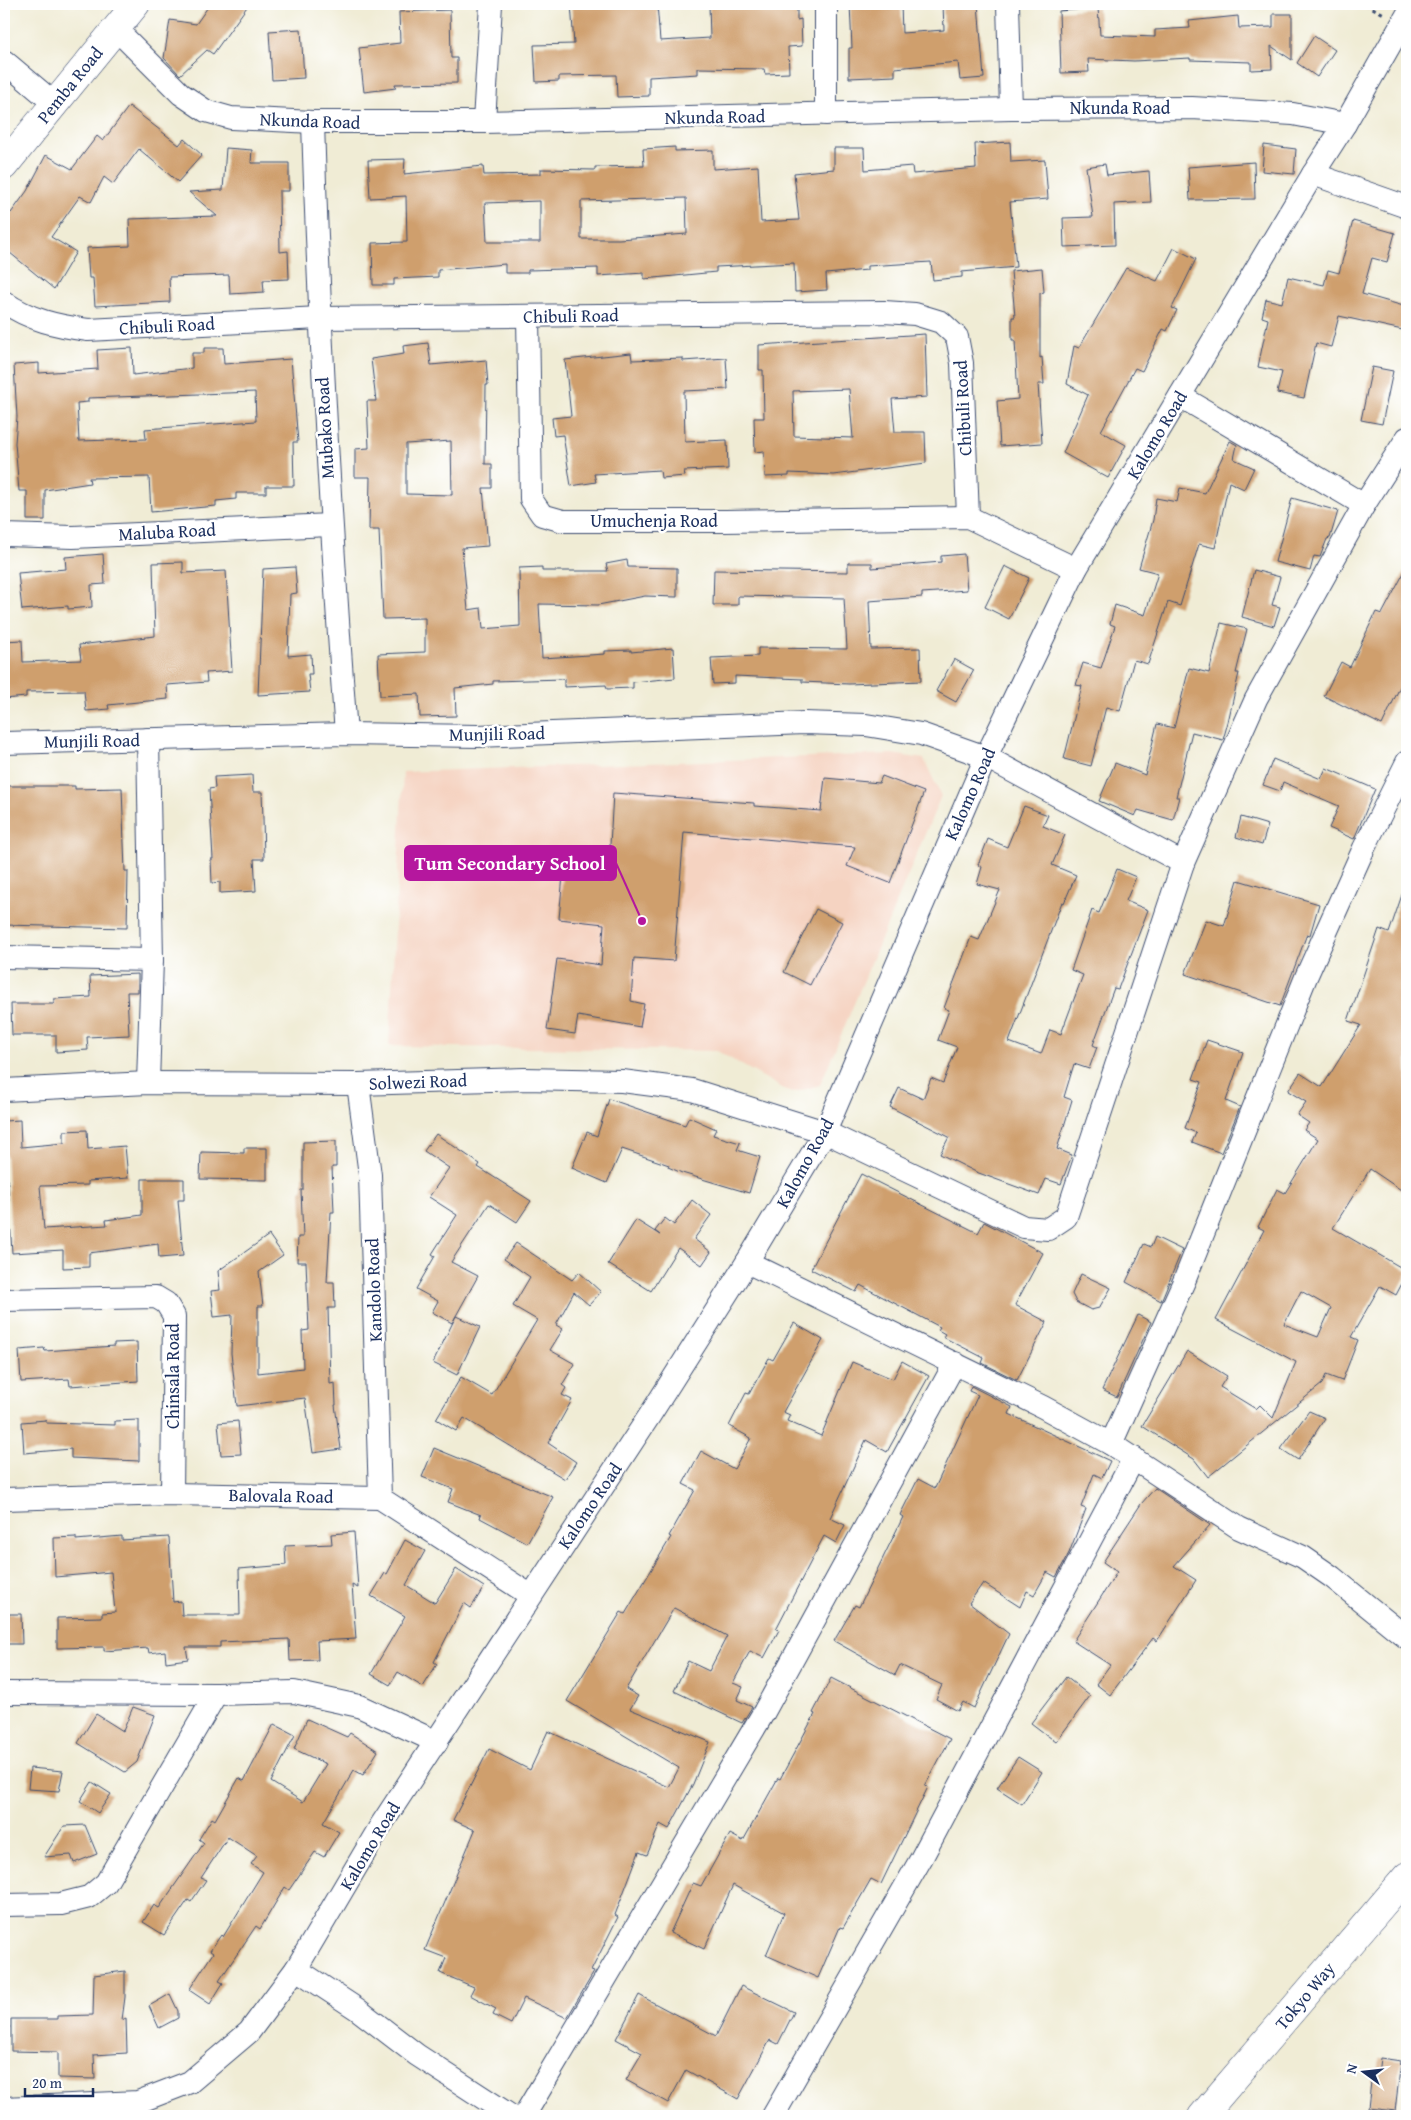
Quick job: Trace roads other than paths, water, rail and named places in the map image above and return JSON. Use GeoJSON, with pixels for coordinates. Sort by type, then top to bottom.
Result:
{"type":"FeatureCollection","features":[{"type":"Feature","properties":{"kind":"main road","name":"Pemba Road"},"geometry":{"type":"LineString","coordinates":[[4,166],[136,4]]}},
{"type":"Feature","properties":{"kind":"main road","name":"Tokyo Way"},"geometry":{"type":"LineString","coordinates":[[1202,2116],[1407,1876]]}},
{"type":"Feature","properties":{"kind":"street"},"geometry":{"type":"LineString","coordinates":[[484,122],[491,4]]}},
{"type":"Feature","properties":{"kind":"street"},"geometry":{"type":"LineString","coordinates":[[826,4],[826,114]]}},
{"type":"Feature","properties":{"kind":"street"},"geometry":{"type":"LineString","coordinates":[[1008,4],[1011,109]]}},
{"type":"Feature","properties":{"kind":"street","name":"Kalomo Road"},"geometry":{"type":"LineString","coordinates":[[4,2108],[138,2102],[190,2082],[249,2032],[296,1969],[381,1825],[530,1595],[650,1415],[747,1262],[825,1132],[986,756],[1076,569],[1313,174],[1345,124],[1407,15]]}},
{"type":"Feature","properties":{"kind":"street","name":"Nkunda Road"},"geometry":{"type":"LineString","coordinates":[[116,29],[181,94],[206,111],[231,118],[312,122],[484,122],[1011,109],[1192,108],[1293,114],[1345,124]]}},
{"type":"Feature","properties":{"kind":"street"},"geometry":{"type":"LineString","coordinates":[[4,61],[55,104]]}},
{"type":"Feature","properties":{"kind":"street","name":"Mubako Road"},"geometry":{"type":"LineString","coordinates":[[312,122],[319,318],[330,525],[346,734]]}},
{"type":"Feature","properties":{"kind":"street"},"geometry":{"type":"LineString","coordinates":[[1313,174],[1407,207]]}},
{"type":"Feature","properties":{"kind":"street","name":"Chibuli Road"},"geometry":{"type":"LineString","coordinates":[[4,302],[19,312],[52,325],[88,330],[319,318],[884,312],[916,314],[941,322],[957,337],[962,363],[968,517]]}},
{"type":"Feature","properties":{"kind":"street","name":"Umuchenja Road"},"geometry":{"type":"LineString","coordinates":[[528,317],[530,499],[542,515],[572,521],[725,522],[968,517]]}},
{"type":"Feature","properties":{"kind":"street"},"geometry":{"type":"LineString","coordinates":[[1180,396],[1364,505]]}},
{"type":"Feature","properties":{"kind":"street","name":"Solwezi Road"},"geometry":{"type":"LineString","coordinates":[[4,1090],[148,1083],[358,1084],[524,1079],[622,1081],[692,1090],[825,1132],[1024,1227],[1048,1229],[1066,1217],[1183,863],[1256,699],[1364,505],[1407,438]]}},
{"type":"Feature","properties":{"kind":"street"},"geometry":{"type":"LineString","coordinates":[[968,517],[1076,569]]}},
{"type":"Feature","properties":{"kind":"street","name":"Maluba Road"},"geometry":{"type":"LineString","coordinates":[[4,535],[72,537],[330,525]]}},
{"type":"Feature","properties":{"kind":"street","name":"Munjili Road"},"geometry":{"type":"LineString","coordinates":[[4,743],[346,734],[478,736],[804,723],[857,724],[921,734],[986,756],[1183,863]]}},
{"type":"Feature","properties":{"kind":"street"},"geometry":{"type":"LineString","coordinates":[[148,739],[152,960],[148,1083]]}},
{"type":"Feature","properties":{"kind":"street"},"geometry":{"type":"LineString","coordinates":[[1111,1444],[1185,1278],[1306,978],[1364,848],[1407,762]]}},
{"type":"Feature","properties":{"kind":"street"},"geometry":{"type":"LineString","coordinates":[[4,957],[152,960]]}},
{"type":"Feature","properties":{"kind":"street","name":"Kandolo Road"},"geometry":{"type":"LineString","coordinates":[[358,1084],[370,1175],[380,1498]]}},
{"type":"Feature","properties":{"kind":"street"},"geometry":{"type":"LineString","coordinates":[[747,1262],[955,1364],[1111,1444],[1239,1528],[1303,1557],[1332,1577],[1407,1638]]}},
{"type":"Feature","properties":{"kind":"street","name":"Chinsala Road"},"geometry":{"type":"LineString","coordinates":[[4,1300],[156,1297],[166,1302],[174,1316],[172,1494]]}},
{"type":"Feature","properties":{"kind":"street"},"geometry":{"type":"LineString","coordinates":[[524,2116],[764,1712],[955,1364]]}},
{"type":"Feature","properties":{"kind":"street"},"geometry":{"type":"LineString","coordinates":[[773,2116],[921,1859],[1134,1458]]}},
{"type":"Feature","properties":{"kind":"street","name":"Balovala Road"},"geometry":{"type":"LineString","coordinates":[[4,1499],[172,1494],[380,1498]]}},
{"type":"Feature","properties":{"kind":"street"},"geometry":{"type":"LineString","coordinates":[[380,1498],[530,1595]]}},
{"type":"Feature","properties":{"kind":"street"},"geometry":{"type":"LineString","coordinates":[[4,1693],[216,1694],[294,1692],[330,1698],[359,1706],[436,1742]]}},
{"type":"Feature","properties":{"kind":"street"},"geometry":{"type":"LineString","coordinates":[[4,1905],[61,1904],[89,1897],[106,1883],[216,1694]]}},
{"type":"Feature","properties":{"kind":"street"},"geometry":{"type":"LineString","coordinates":[[296,1969],[357,2009],[417,2055],[511,2116]]}},
{"type":"Feature","properties":{"kind":"place","name":"Tum Secondary School"},"geometry":{"type":"Point","coordinates":[642,921]}}]}
